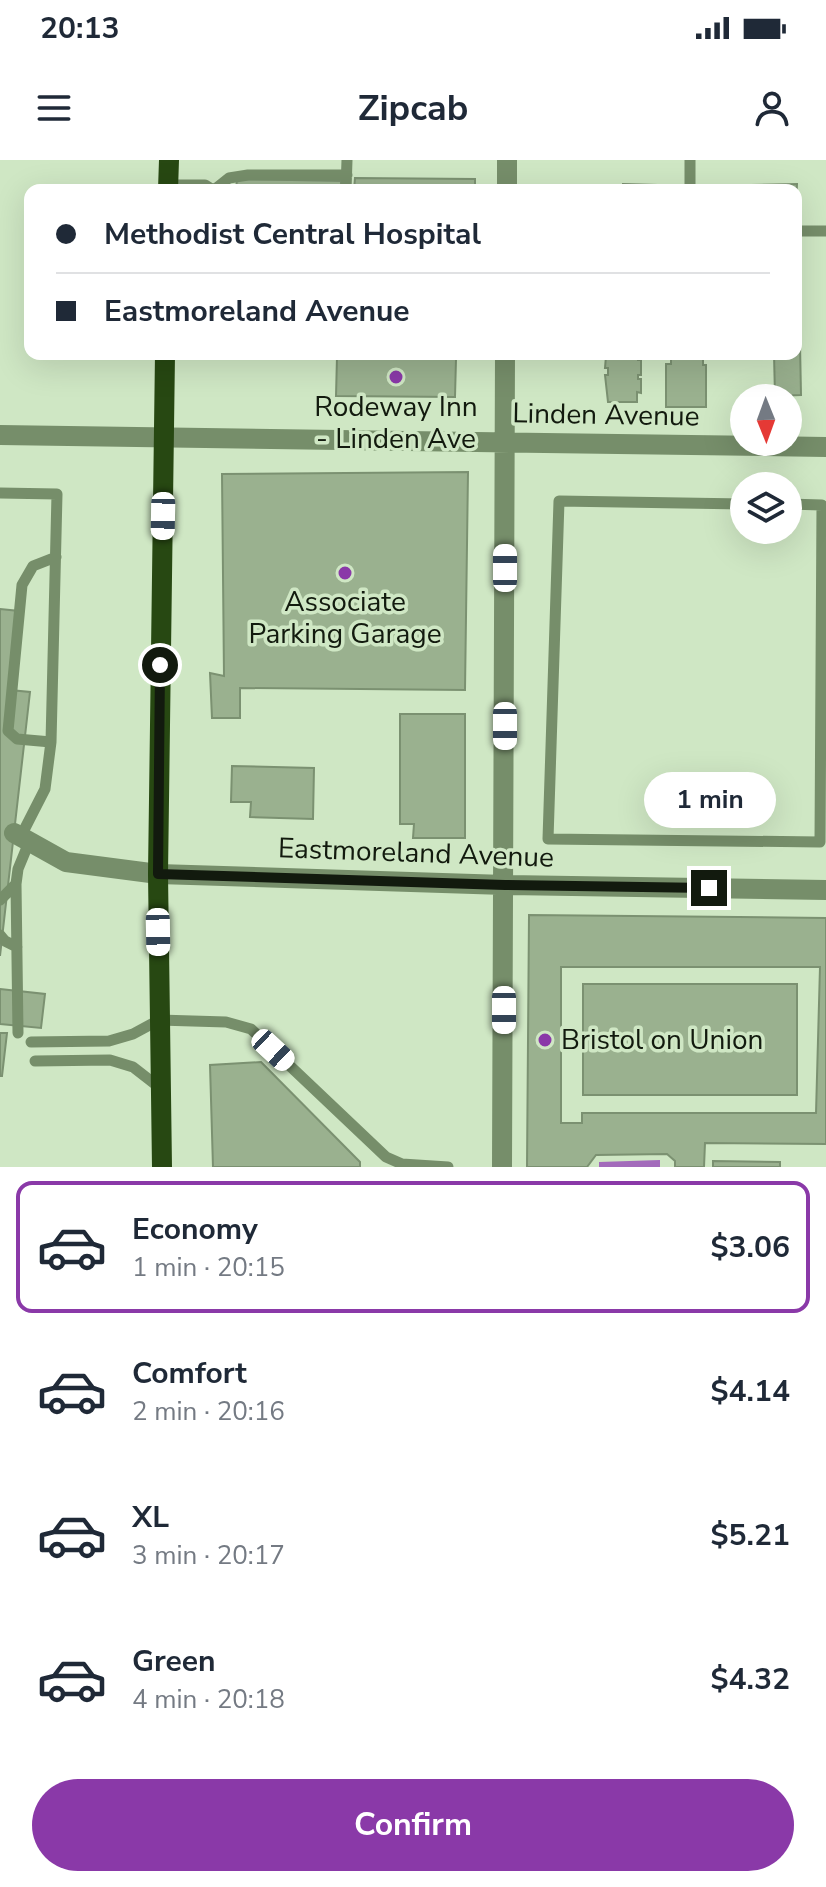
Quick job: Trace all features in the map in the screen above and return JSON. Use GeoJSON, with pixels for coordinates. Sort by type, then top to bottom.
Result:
{"type":"FeatureCollection","features":[{"type":"Feature","properties":{"kind":"main road"},"geometry":{"type":"LineString","coordinates":[[168,184],[169,160]]}},
{"type":"Feature","properties":{"kind":"main road"},"geometry":{"type":"LineString","coordinates":[[162,1167],[158,874],[165,360]]}},
{"type":"Feature","properties":{"kind":"street"},"geometry":{"type":"LineString","coordinates":[[507,160],[507,184]]}},
{"type":"Feature","properties":{"kind":"street"},"geometry":{"type":"LineString","coordinates":[[502,1167],[505,360]]}},
{"type":"Feature","properties":{"kind":"street","name":"Linden Avenue"},"geometry":{"type":"LineString","coordinates":[[0,435],[826,447]]}},
{"type":"Feature","properties":{"kind":"street","name":"Eastmoreland Avenue"},"geometry":{"type":"LineString","coordinates":[[21,836],[66,862],[158,874],[505,885],[826,890]]}},
{"type":"Feature","properties":{"kind":"lane"},"geometry":{"type":"LineString","coordinates":[[346,184],[347,160]]}},
{"type":"Feature","properties":{"kind":"lane"},"geometry":{"type":"LineString","coordinates":[[690,160],[690,184]]}},
{"type":"Feature","properties":{"kind":"lane"},"geometry":{"type":"LineString","coordinates":[[222,184],[229,178],[248,175],[347,175]]}},
{"type":"Feature","properties":{"kind":"lane"},"geometry":{"type":"LineString","coordinates":[[802,231],[826,231]]}},
{"type":"Feature","properties":{"kind":"lane"},"geometry":{"type":"LineString","coordinates":[[0,493],[57,494],[51,742],[45,789],[21,836],[16,884],[18,1033]]}},
{"type":"Feature","properties":{"kind":"lane"},"geometry":{"type":"LineString","coordinates":[[730,504],[559,501],[548,839],[820,842],[824,728],[822,505],[802,504]]}},
{"type":"Feature","properties":{"kind":"lane"},"geometry":{"type":"LineString","coordinates":[[51,742],[17,739],[8,731],[22,585],[33,566],[56,557]]}},
{"type":"Feature","properties":{"kind":"lane"},"geometry":{"type":"LineString","coordinates":[[0,900],[16,884]]}},
{"type":"Feature","properties":{"kind":"lane"},"geometry":{"type":"LineString","coordinates":[[0,935],[17,947]]}},
{"type":"Feature","properties":{"kind":"lane"},"geometry":{"type":"LineString","coordinates":[[31,1042],[109,1041],[133,1034],[159,1020],[226,1022],[251,1029],[386,1157],[402,1164],[448,1167]]}},
{"type":"Feature","properties":{"kind":"lane"},"geometry":{"type":"LineString","coordinates":[[35,1061],[110,1060],[133,1067],[160,1088]]}},
{"type":"Feature","properties":{"kind":"shaded area"},"geometry":{"type":"Polygon","coordinates":[[[660,1160],[660,1167],[599,1167],[599,1162],[660,1160]]]}},
{"type":"Feature","properties":{"kind":"building"},"geometry":{"type":"Polygon","coordinates":[[[355,178],[475,179],[475,184],[354,184],[355,178]]]}},
{"type":"Feature","properties":{"kind":"building"},"geometry":{"type":"Polygon","coordinates":[[[237,179],[341,181],[341,184],[237,184],[237,179]]]}},
{"type":"Feature","properties":{"kind":"building","name":"Rodeway Inn - Linden Ave"},"geometry":{"type":"Polygon","coordinates":[[[337,360],[456,360],[455,397],[336,396],[337,360]]]}},
{"type":"Feature","properties":{"kind":"building"},"geometry":{"type":"Polygon","coordinates":[[[606,360],[641,360],[638,379],[641,379],[641,393],[637,392],[637,402],[608,402],[605,375],[608,375],[608,368],[605,368],[606,360]]]}},
{"type":"Feature","properties":{"kind":"building"},"geometry":{"type":"Polygon","coordinates":[[[671,360],[703,360],[703,365],[706,365],[706,407],[666,407],[666,364],[671,364],[671,360]]]}},
{"type":"Feature","properties":{"kind":"building"},"geometry":{"type":"Polygon","coordinates":[[[774,360],[800,360],[801,384],[775,384],[774,360]]]}},
{"type":"Feature","properties":{"kind":"building","name":"Associate Parking Garage"},"geometry":{"type":"Polygon","coordinates":[[[468,472],[465,690],[240,688],[240,718],[212,718],[210,673],[224,676],[222,474],[468,472]]]}},
{"type":"Feature","properties":{"kind":"building"},"geometry":{"type":"Polygon","coordinates":[[[0,609],[19,611],[10,690],[30,692],[0,956],[0,609]]]}},
{"type":"Feature","properties":{"kind":"building"},"geometry":{"type":"Polygon","coordinates":[[[400,714],[465,714],[465,838],[413,838],[414,824],[400,824],[400,714]]]}},
{"type":"Feature","properties":{"kind":"building"},"geometry":{"type":"Polygon","coordinates":[[[232,766],[314,768],[313,819],[250,817],[251,802],[231,802],[232,766]]]}},
{"type":"Feature","properties":{"kind":"building","name":"Bristol on Union"},"geometry":{"type":"Polygon","coordinates":[[[529,915],[826,918],[826,1144],[705,1143],[704,1167],[675,1167],[675,1161],[667,1154],[596,1155],[587,1167],[527,1167],[529,915]],[[561,967],[561,1123],[582,1123],[582,1113],[816,1113],[820,967],[561,967]]]}},
{"type":"Feature","properties":{"kind":"building"},"geometry":{"type":"Polygon","coordinates":[[[583,984],[797,984],[797,1095],[583,1095],[583,984]]]}},
{"type":"Feature","properties":{"kind":"building"},"geometry":{"type":"Polygon","coordinates":[[[0,989],[45,994],[41,1028],[0,1024],[0,989]]]}},
{"type":"Feature","properties":{"kind":"building"},"geometry":{"type":"Polygon","coordinates":[[[0,1033],[7,1033],[2,1076],[0,1076],[0,1033]]]}},
{"type":"Feature","properties":{"kind":"building"},"geometry":{"type":"Polygon","coordinates":[[[261,1062],[360,1162],[360,1167],[213,1167],[210,1065],[261,1062]]]}},
{"type":"Feature","properties":{"kind":"building"},"geometry":{"type":"Polygon","coordinates":[[[713,1161],[780,1162],[780,1167],[713,1167],[713,1161]]]}},
{"type":"Feature","properties":{"kind":"place","name":"Rodeway Inn - Linden Ave"},"geometry":{"type":"Point","coordinates":[396,377]}},
{"type":"Feature","properties":{"kind":"place","name":"Associate Parking Garage"},"geometry":{"type":"Point","coordinates":[345,573]}},
{"type":"Feature","properties":{"kind":"place","name":"Bristol on Union"},"geometry":{"type":"Point","coordinates":[545,1040]}},
{"type":"Feature","properties":{"kind":"route"},"geometry":{"type":"LineString","coordinates":[[160,665],[158,874],[709,888]]}}]}
